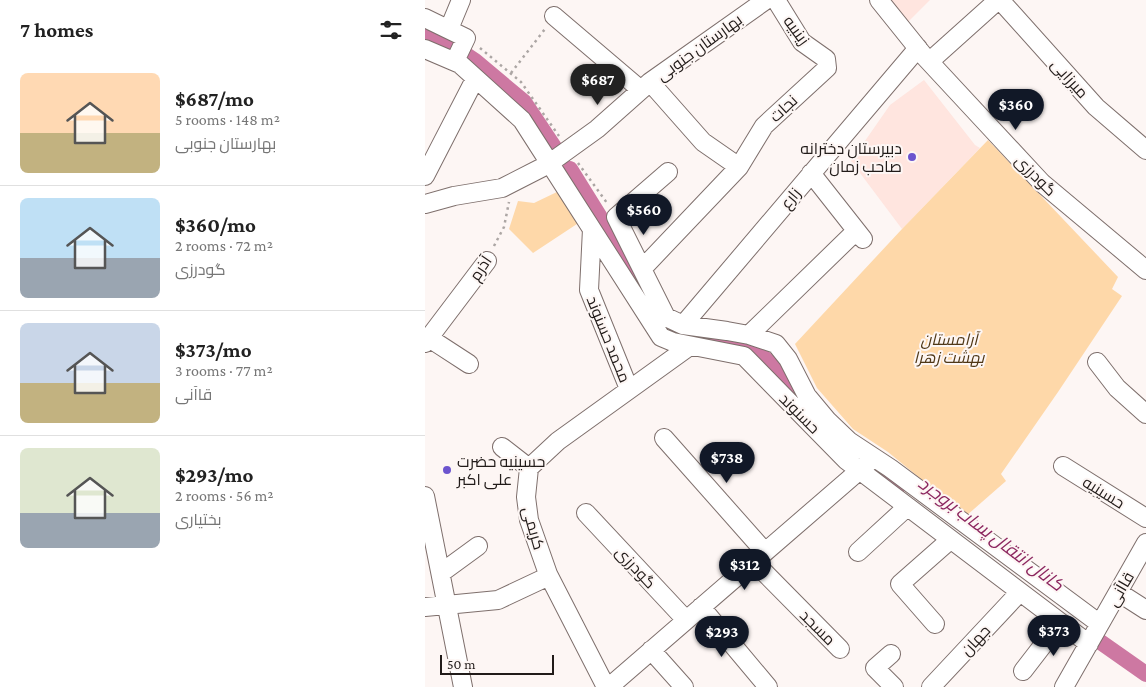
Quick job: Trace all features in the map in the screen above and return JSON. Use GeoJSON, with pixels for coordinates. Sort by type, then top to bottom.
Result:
{"type":"FeatureCollection","features":[{"type":"Feature","properties":{"kind":"street"},"geometry":{"type":"LineString","coordinates":[[449,29],[461,0]]}},
{"type":"Feature","properties":{"kind":"street","name":"بهارستان جنوبی"},"geometry":{"type":"LineString","coordinates":[[425,204],[455,196],[502,188],[550,163],[597,129],[645,86],[743,5],[766,0]]}},
{"type":"Feature","properties":{"kind":"street","name":"زینبیه"},"geometry":{"type":"LineString","coordinates":[[776,0],[802,42],[821,56]]}},
{"type":"Feature","properties":{"kind":"street","name":"گودرزی"},"geometry":{"type":"LineString","coordinates":[[879,0],[918,48],[1042,183],[1146,270]]}},
{"type":"Feature","properties":{"kind":"street"},"geometry":{"type":"LineString","coordinates":[[930,61],[999,0]]}},
{"type":"Feature","properties":{"kind":"street","name":"میرزایی"},"geometry":{"type":"LineString","coordinates":[[999,0],[1096,107],[1146,150]]}},
{"type":"Feature","properties":{"kind":"street"},"geometry":{"type":"LineString","coordinates":[[554,16],[645,86],[703,142],[739,167]]}},
{"type":"Feature","properties":{"kind":"street"},"geometry":{"type":"LineString","coordinates":[[425,18],[466,38],[455,62]]}},
{"type":"Feature","properties":{"kind":"street","name":"زارع"},"geometry":{"type":"LineString","coordinates":[[683,325],[918,48]]}},
{"type":"Feature","properties":{"kind":"street","name":"حسنوند"},"geometry":{"type":"LineString","coordinates":[[425,49],[459,64],[522,120],[661,337],[690,346],[744,356],[846,460],[1019,593],[1089,644]]}},
{"type":"Feature","properties":{"kind":"street","name":"نجات"},"geometry":{"type":"LineString","coordinates":[[642,269],[739,167],[764,126],[827,68],[826,59],[821,56]]}},
{"type":"Feature","properties":{"kind":"street"},"geometry":{"type":"LineString","coordinates":[[425,176],[475,79]]}},
{"type":"Feature","properties":{"kind":"street"},"geometry":{"type":"LineString","coordinates":[[616,217],[668,172]]}},
{"type":"Feature","properties":{"kind":"street"},"geometry":{"type":"LineString","coordinates":[[749,336],[860,235],[811,173]]}},
{"type":"Feature","properties":{"kind":"street","name":"حسنوند"},"geometry":{"type":"LineString","coordinates":[[616,217],[666,317],[683,325],[727,331],[776,344],[788,359],[807,396],[827,420],[849,441],[1100,624]]}},
{"type":"Feature","properties":{"kind":"street","name":"محمد حسنوند"},"geometry":{"type":"LineString","coordinates":[[592,229],[589,290],[629,389]]}},
{"type":"Feature","properties":{"kind":"street","name":"آذرم"},"geometry":{"type":"LineString","coordinates":[[427,341],[487,261]]}},
{"type":"Feature","properties":{"kind":"street"},"geometry":{"type":"LineString","coordinates":[[427,341],[469,364]]}},
{"type":"Feature","properties":{"kind":"street"},"geometry":{"type":"LineString","coordinates":[[502,447],[529,468],[557,441],[690,346]]}},
{"type":"Feature","properties":{"kind":"street"},"geometry":{"type":"LineString","coordinates":[[1097,362],[1117,388],[1146,414]]}},
{"type":"Feature","properties":{"kind":"street","name":"مسجد"},"geometry":{"type":"LineString","coordinates":[[664,438],[759,557],[840,649]]}},
{"type":"Feature","properties":{"kind":"street"},"geometry":{"type":"LineString","coordinates":[[607,687],[874,458]]}},
{"type":"Feature","properties":{"kind":"street","name":"حسینیه"},"geometry":{"type":"LineString","coordinates":[[1063,466],[1146,518]]}},
{"type":"Feature","properties":{"kind":"street","name":"کریمی"},"geometry":{"type":"LineString","coordinates":[[529,468],[526,496],[529,520],[549,576],[607,687]]}},
{"type":"Feature","properties":{"kind":"street"},"geometry":{"type":"LineString","coordinates":[[426,504],[463,687]]}},
{"type":"Feature","properties":{"kind":"street"},"geometry":{"type":"LineString","coordinates":[[858,552],[907,507]]}},
{"type":"Feature","properties":{"kind":"street","name":"گودرزی"},"geometry":{"type":"LineString","coordinates":[[586,513],[685,620]]}},
{"type":"Feature","properties":{"kind":"street"},"geometry":{"type":"LineString","coordinates":[[935,624],[900,584],[950,540]]}},
{"type":"Feature","properties":{"kind":"street","name":"قاآنی"},"geometry":{"type":"LineString","coordinates":[[1064,687],[1146,543]]}},
{"type":"Feature","properties":{"kind":"street"},"geometry":{"type":"LineString","coordinates":[[441,573],[478,546]]}},
{"type":"Feature","properties":{"kind":"street"},"geometry":{"type":"LineString","coordinates":[[425,607],[498,600],[549,576]]}},
{"type":"Feature","properties":{"kind":"street"},"geometry":{"type":"LineString","coordinates":[[1118,592],[1146,610]]}},
{"type":"Feature","properties":{"kind":"street","name":"جهان"},"geometry":{"type":"LineString","coordinates":[[931,687],[1019,593]]}},
{"type":"Feature","properties":{"kind":"street"},"geometry":{"type":"LineString","coordinates":[[701,607],[768,687]]}},
{"type":"Feature","properties":{"kind":"street"},"geometry":{"type":"LineString","coordinates":[[1023,671],[1060,623]]}},
{"type":"Feature","properties":{"kind":"street"},"geometry":{"type":"LineString","coordinates":[[651,650],[684,687]]}},
{"type":"Feature","properties":{"kind":"street"},"geometry":{"type":"LineString","coordinates":[[891,654],[875,668],[894,687]]}},
{"type":"Feature","properties":{"kind":"path"},"geometry":{"type":"LineString","coordinates":[[511,73],[554,16]]}},
{"type":"Feature","properties":{"kind":"path"},"geometry":{"type":"LineString","coordinates":[[466,38],[521,82],[616,217]]}},
{"type":"Feature","properties":{"kind":"path","name":"آذرم"},"geometry":{"type":"LineString","coordinates":[[487,261],[504,227],[513,182]]}},
{"type":"Feature","properties":{"kind":"shaded area"},"geometry":{"type":"Polygon","coordinates":[[[888,0],[930,0],[907,23],[888,0]]]}},
{"type":"Feature","properties":{"kind":"shaded area","name":"دبیرستان دخترانه صاحب زمان"},"geometry":{"type":"Polygon","coordinates":[[[924,80],[975,145],[980,148],[902,229],[851,161],[890,105],[924,80]]]}},
{"type":"Feature","properties":{"kind":"green space","name":"آرامستان بهشت زهرا"},"geometry":{"type":"Polygon","coordinates":[[[988,140],[1118,277],[1112,289],[1122,296],[1001,474],[1006,481],[966,516],[888,452],[853,429],[817,388],[795,344],[988,140]]]}},
{"type":"Feature","properties":{"kind":"green space"},"geometry":{"type":"Polygon","coordinates":[[[559,191],[580,222],[533,253],[509,229],[518,201],[534,203],[559,191]]]}},
{"type":"Feature","properties":{"kind":"waterway","name":"کانال انتقال پساب بروجرد"},"geometry":{"type":"LineString","coordinates":[[425,37],[449,47]]}},
{"type":"Feature","properties":{"kind":"waterway","name":"کانال انتقال پساب بروجرد"},"geometry":{"type":"LineString","coordinates":[[466,55],[524,102],[554,147]]}},
{"type":"Feature","properties":{"kind":"waterway","name":"کانال انتقال پساب بروجرد"},"geometry":{"type":"LineString","coordinates":[[570,169],[644,288]]}},
{"type":"Feature","properties":{"kind":"waterway","name":"کانال انتقال پساب بروجرد"},"geometry":{"type":"LineString","coordinates":[[677,331],[737,344],[754,350],[771,364],[808,407]]}},
{"type":"Feature","properties":{"kind":"waterway","name":"کانال انتقال پساب بروجرد"},"geometry":{"type":"LineString","coordinates":[[873,469],[897,488]]}},
{"type":"Feature","properties":{"kind":"waterway","name":"کانال انتقال پساب بروجرد"},"geometry":{"type":"LineString","coordinates":[[1099,641],[1146,674]]}},
{"type":"Feature","properties":{"kind":"place","name":"دبیرستان دخترانه صاحب زمان"},"geometry":{"type":"Point","coordinates":[912,157]}},
{"type":"Feature","properties":{"kind":"place","name":"حسینیه حضرت علی اکبر"},"geometry":{"type":"Point","coordinates":[447,470]}}]}
